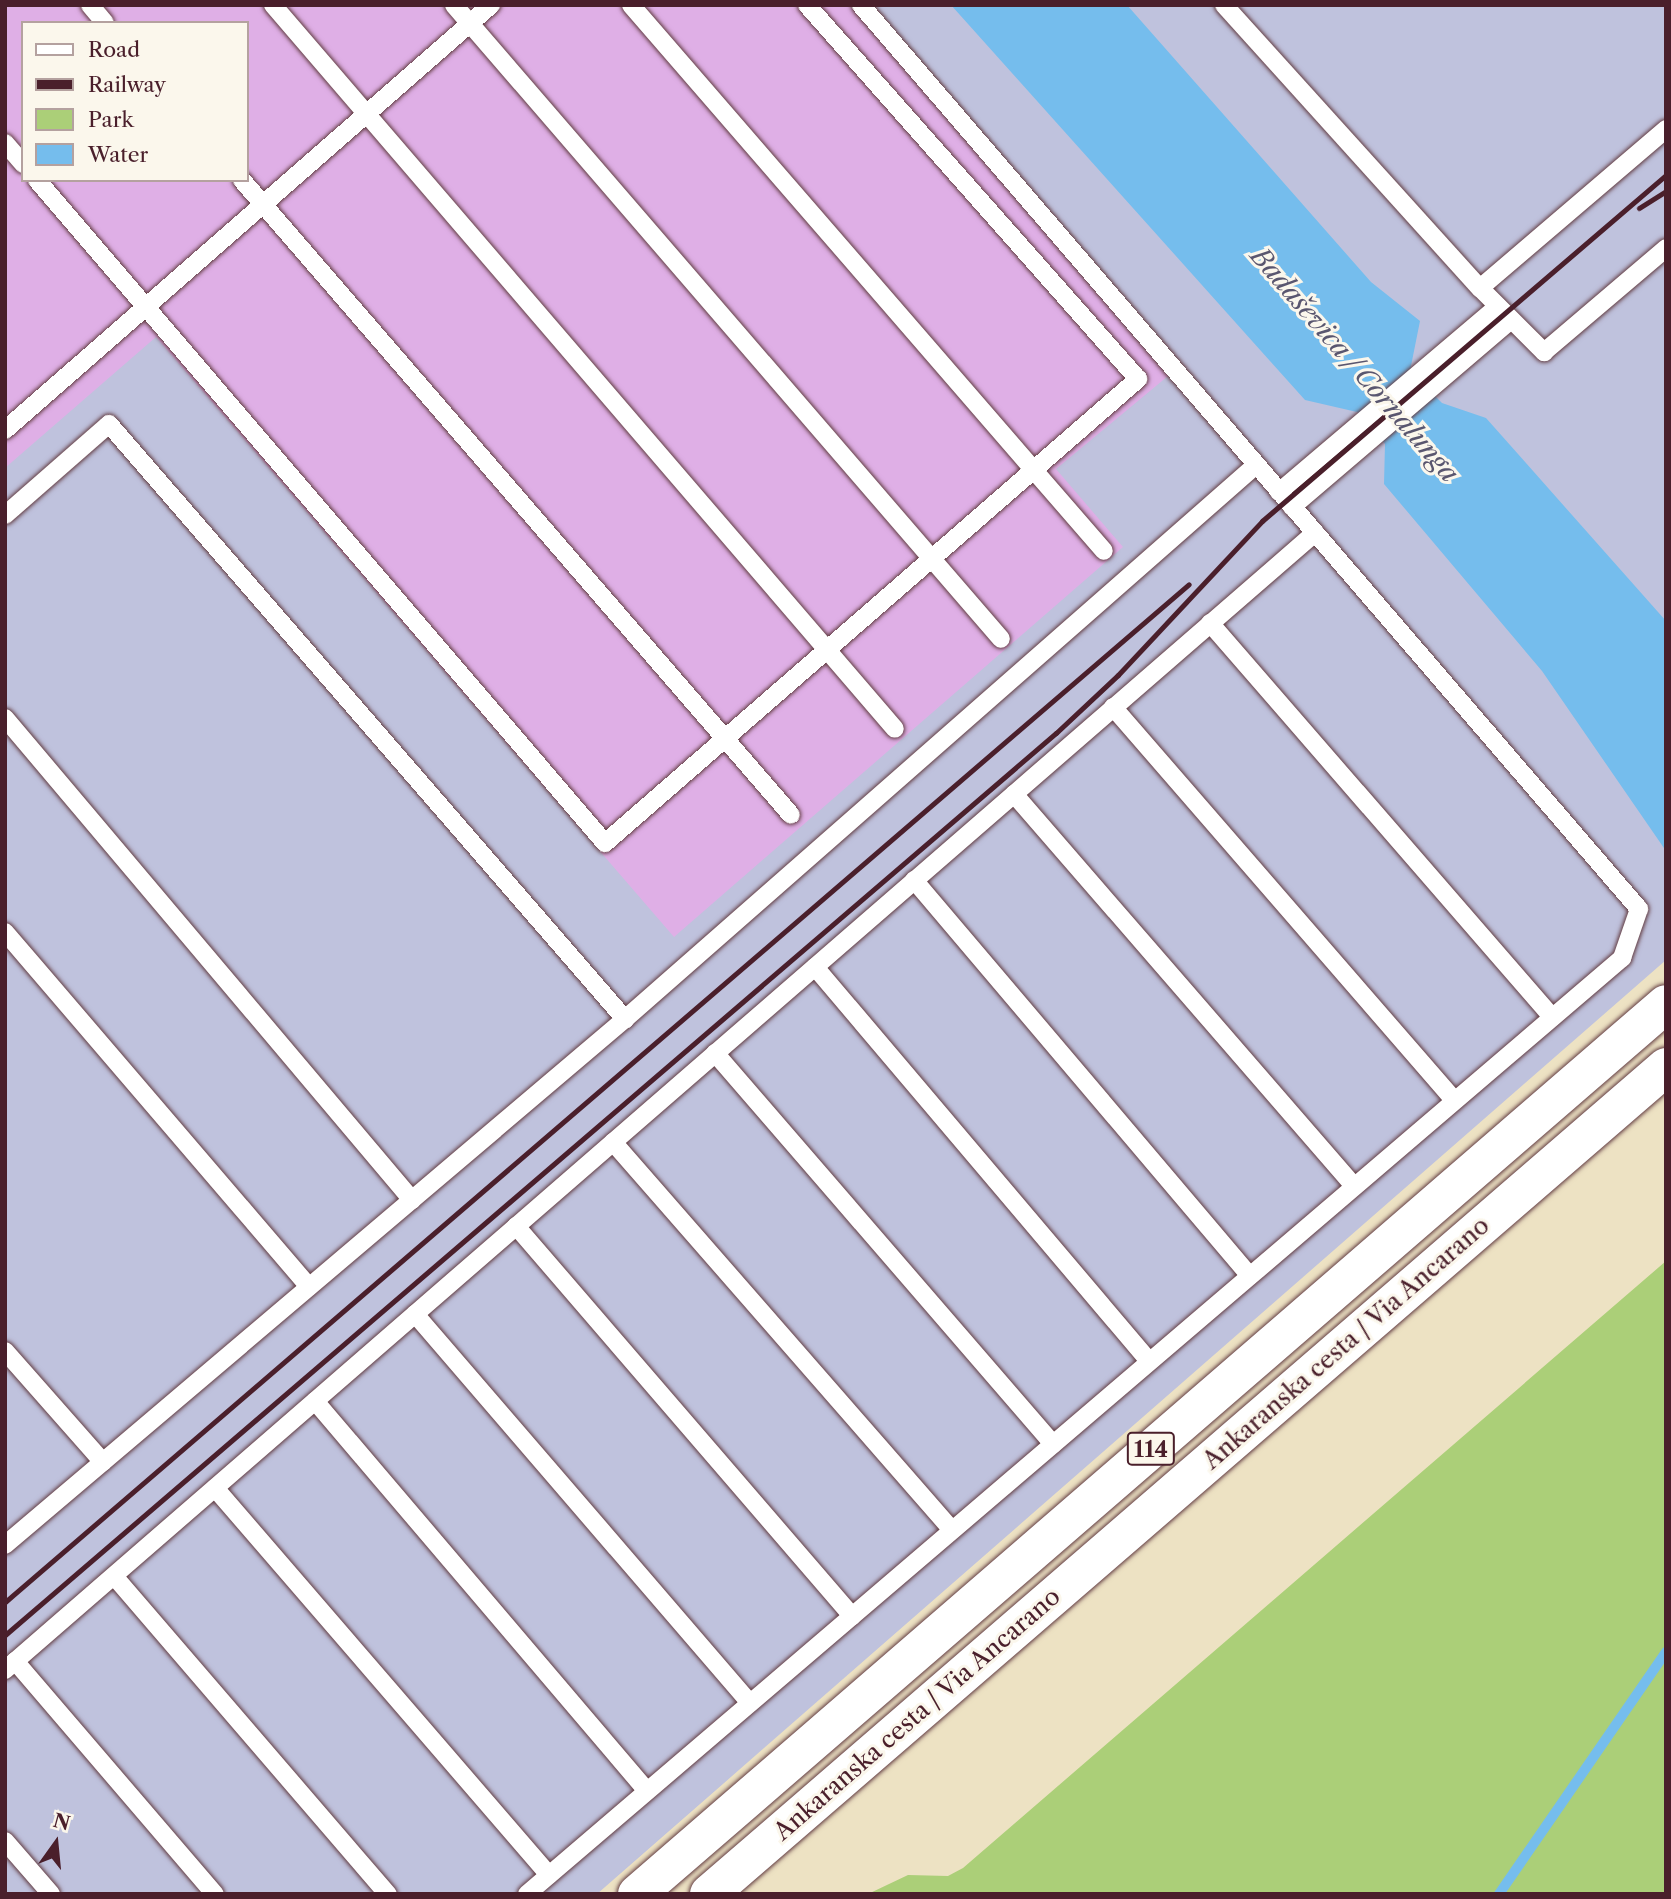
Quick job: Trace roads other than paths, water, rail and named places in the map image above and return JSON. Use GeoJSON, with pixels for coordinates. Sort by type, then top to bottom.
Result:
{"type":"FeatureCollection","features":[{"type":"Feature","properties":{"kind":"main road","name":"114"},"geometry":{"type":"LineString","coordinates":[[637,1894],[1666,1004]]}},
{"type":"Feature","properties":{"kind":"main road","name":"Ankaranska cesta / Via Ancarano"},"geometry":{"type":"LineString","coordinates":[[709,1894],[1666,1067]]}},
{"type":"Feature","properties":{"kind":"lane"},"geometry":{"type":"LineString","coordinates":[[90,5],[103,21]]}},
{"type":"Feature","properties":{"kind":"lane"},"geometry":{"type":"LineString","coordinates":[[273,5],[895,729]]}},
{"type":"Feature","properties":{"kind":"lane"},"geometry":{"type":"LineString","coordinates":[[454,5],[1002,639]]}},
{"type":"Feature","properties":{"kind":"lane"},"geometry":{"type":"LineString","coordinates":[[5,430],[491,5]]}},
{"type":"Feature","properties":{"kind":"lane"},"geometry":{"type":"LineString","coordinates":[[631,5],[1104,551]]}},
{"type":"Feature","properties":{"kind":"lane"},"geometry":{"type":"LineString","coordinates":[[39,182],[605,843],[1138,379],[807,5]]}},
{"type":"Feature","properties":{"kind":"lane"},"geometry":{"type":"LineString","coordinates":[[527,1894],[1622,958],[1639,909],[861,5]]}},
{"type":"Feature","properties":{"kind":"lane"},"geometry":{"type":"LineString","coordinates":[[1234,9],[1480,288],[1545,352],[1666,248]]}},
{"type":"Feature","properties":{"kind":"lane"},"geometry":{"type":"LineString","coordinates":[[1480,288],[1666,129]]}},
{"type":"Feature","properties":{"kind":"lane"},"geometry":{"type":"LineString","coordinates":[[5,143],[21,162]]}},
{"type":"Feature","properties":{"kind":"lane"},"geometry":{"type":"LineString","coordinates":[[244,182],[791,815]]}},
{"type":"Feature","properties":{"kind":"lane"},"geometry":{"type":"LineString","coordinates":[[1279,492],[1498,306]]}},
{"type":"Feature","properties":{"kind":"lane"},"geometry":{"type":"LineString","coordinates":[[1292,507],[1511,320]]}},
{"type":"Feature","properties":{"kind":"lane"},"geometry":{"type":"LineString","coordinates":[[5,515],[109,424],[625,1018]]}},
{"type":"Feature","properties":{"kind":"lane"},"geometry":{"type":"LineString","coordinates":[[5,1545],[625,1018],[1256,465]]}},
{"type":"Feature","properties":{"kind":"lane"},"geometry":{"type":"LineString","coordinates":[[215,1894],[10,1666],[1315,533]]}},
{"type":"Feature","properties":{"kind":"lane"},"geometry":{"type":"LineString","coordinates":[[1210,623],[1552,1017]]}},
{"type":"Feature","properties":{"kind":"lane"},"geometry":{"type":"LineString","coordinates":[[1113,708],[1454,1100]]}},
{"type":"Feature","properties":{"kind":"lane"},"geometry":{"type":"LineString","coordinates":[[5,718],[412,1200]]}},
{"type":"Feature","properties":{"kind":"lane"},"geometry":{"type":"LineString","coordinates":[[1014,793],[1354,1186]]}},
{"type":"Feature","properties":{"kind":"lane"},"geometry":{"type":"LineString","coordinates":[[914,880],[1250,1276]]}},
{"type":"Feature","properties":{"kind":"lane"},"geometry":{"type":"LineString","coordinates":[[5,932],[309,1287]]}},
{"type":"Feature","properties":{"kind":"lane"},"geometry":{"type":"LineString","coordinates":[[815,967],[1149,1361]]}},
{"type":"Feature","properties":{"kind":"lane"},"geometry":{"type":"LineString","coordinates":[[715,1053],[1053,1444]]}},
{"type":"Feature","properties":{"kind":"lane"},"geometry":{"type":"LineString","coordinates":[[614,1142],[952,1530]]}},
{"type":"Feature","properties":{"kind":"lane"},"geometry":{"type":"LineString","coordinates":[[516,1226],[852,1616]]}},
{"type":"Feature","properties":{"kind":"lane"},"geometry":{"type":"LineString","coordinates":[[415,1314],[750,1703]]}},
{"type":"Feature","properties":{"kind":"lane"},"geometry":{"type":"LineString","coordinates":[[5,1351],[103,1462]]}},
{"type":"Feature","properties":{"kind":"lane"},"geometry":{"type":"LineString","coordinates":[[315,1401],[647,1791]]}},
{"type":"Feature","properties":{"kind":"lane"},"geometry":{"type":"LineString","coordinates":[[215,1488],[549,1875]]}},
{"type":"Feature","properties":{"kind":"lane"},"geometry":{"type":"LineString","coordinates":[[114,1576],[388,1894]]}},
{"type":"Feature","properties":{"kind":"lane"},"geometry":{"type":"LineString","coordinates":[[5,1841],[51,1894]]}},
{"type":"Feature","properties":{"kind":"water","name":"Badaševica / Cornalunga"},"geometry":{"type":"Polygon","coordinates":[[[951,5],[1127,5],[1371,282],[1420,321],[1410,371],[1442,403],[1486,418],[1666,621],[1666,851],[1542,671],[1384,484],[1385,444],[1357,412],[1305,400],[951,5]]]}},
{"type":"Feature","properties":{"kind":"waterway"},"geometry":{"type":"LineString","coordinates":[[1499,1894],[1666,1652]]}},
{"type":"Feature","properties":{"kind":"railway"},"geometry":{"type":"LineString","coordinates":[[5,1635],[1056,733],[1118,675],[1262,521],[1666,175]]}},
{"type":"Feature","properties":{"kind":"railway"},"geometry":{"type":"LineString","coordinates":[[1639,208],[1666,191]]}},
{"type":"Feature","properties":{"kind":"railway"},"geometry":{"type":"LineString","coordinates":[[5,1602],[1189,584]]}}]}
